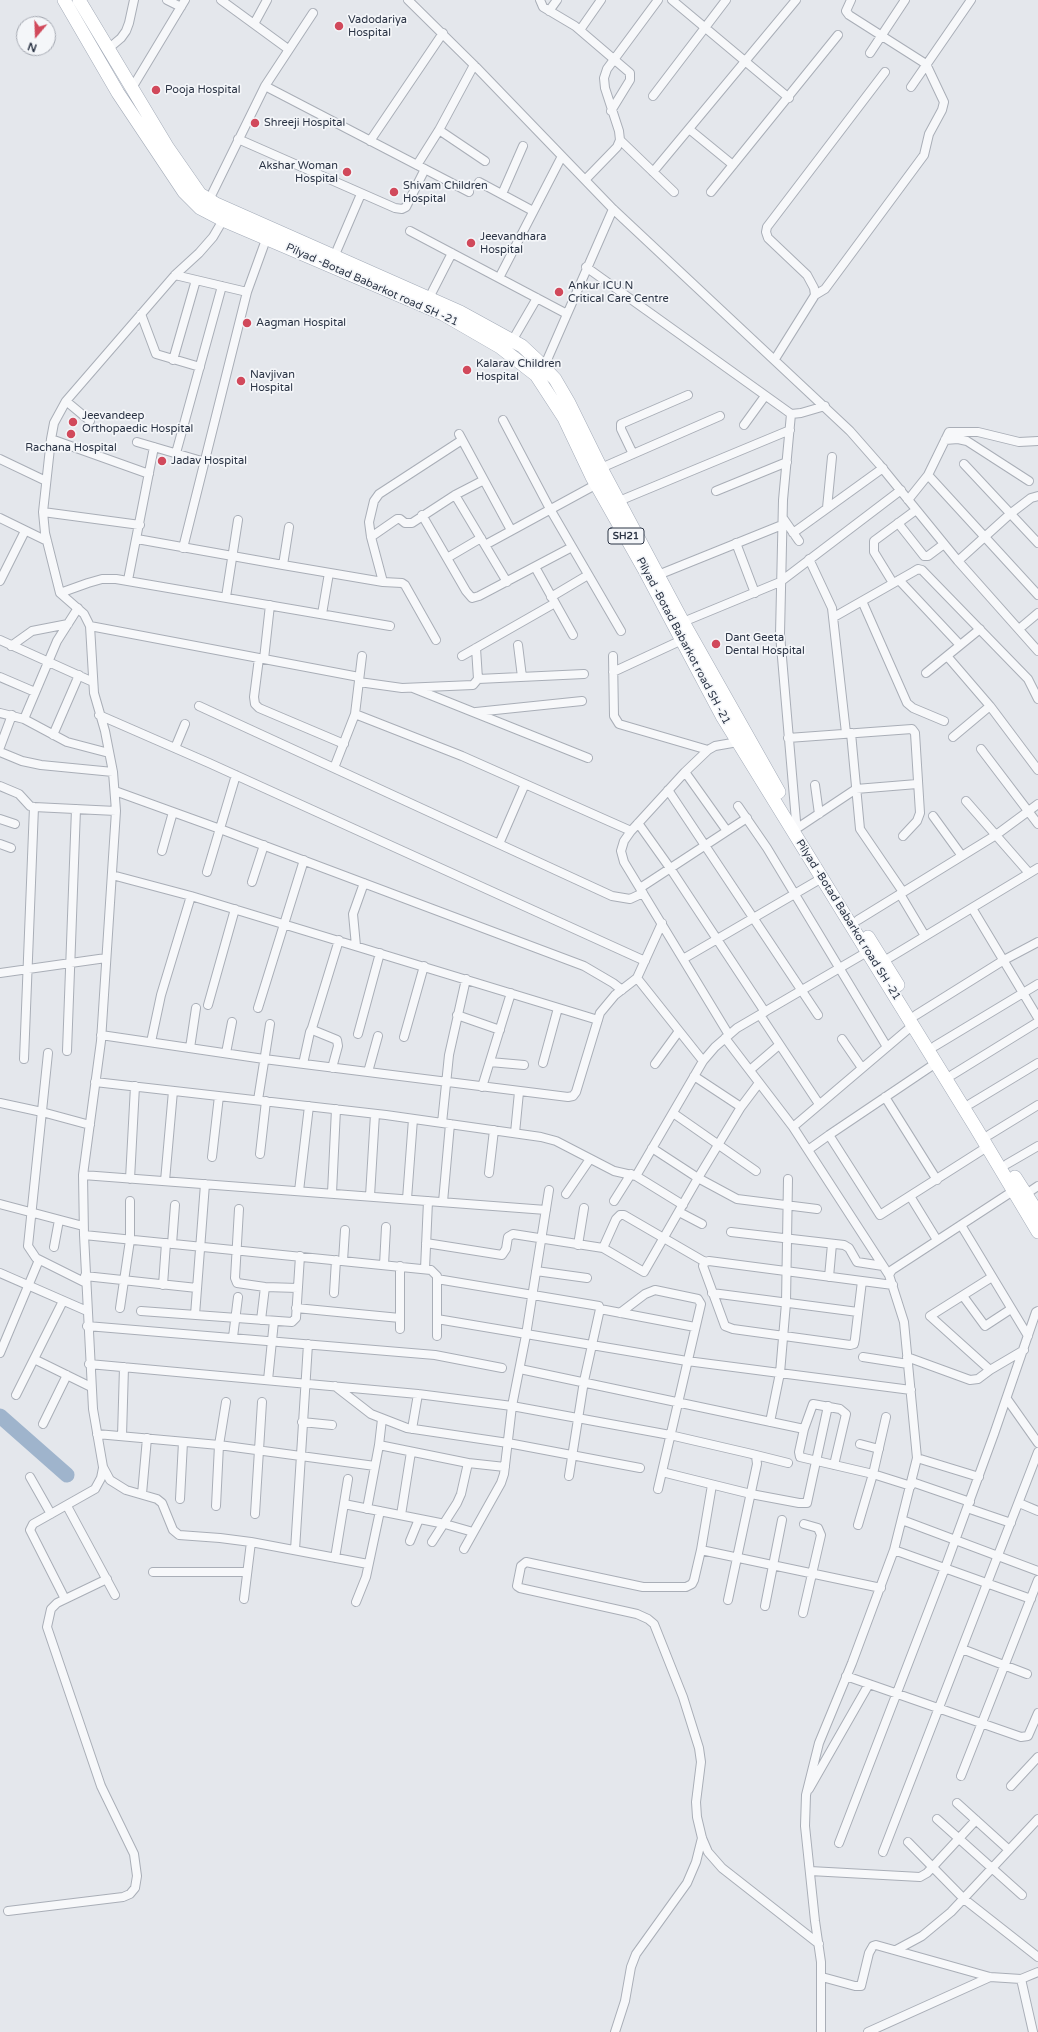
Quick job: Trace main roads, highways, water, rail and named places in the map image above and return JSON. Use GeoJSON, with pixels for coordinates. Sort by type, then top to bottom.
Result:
{"type":"FeatureCollection","features":[{"type":"Feature","properties":{"kind":"main road","name":"Pilyad -Botad Babarkot road SH -21"},"geometry":{"type":"LineString","coordinates":[[64,0],[118,93],[184,192],[200,208],[223,220],[269,233],[334,257],[460,312],[522,346],[555,379],[569,403],[601,468],[683,622],[822,878],[867,952],[935,1046],[970,1104],[988,1141],[1007,1164],[1029,1200],[1038,1232]]}},
{"type":"Feature","properties":{"kind":"main road","name":"Pilyad -Botad Babarkot road SH -21"},"geometry":{"type":"LineString","coordinates":[[78,0],[192,182],[209,200],[269,233],[443,314],[500,346],[536,375],[564,418],[597,484],[722,716],[738,742],[798,824],[884,961],[936,1063],[1029,1200]]}},
{"type":"Feature","properties":{"kind":"waterway"},"geometry":{"type":"LineString","coordinates":[[0,1416],[67,1475]]}},
{"type":"Feature","properties":{"kind":"place","name":"Vadodariya Hospital"},"geometry":{"type":"Point","coordinates":[339,26]}},
{"type":"Feature","properties":{"kind":"place","name":"Pooja Hospital"},"geometry":{"type":"Point","coordinates":[156,90]}},
{"type":"Feature","properties":{"kind":"place","name":"Shreeji Hospital"},"geometry":{"type":"Point","coordinates":[255,123]}},
{"type":"Feature","properties":{"kind":"place","name":"Akshar Woman Hospital"},"geometry":{"type":"Point","coordinates":[347,172]}},
{"type":"Feature","properties":{"kind":"place","name":"Shivam Children Hospital"},"geometry":{"type":"Point","coordinates":[394,192]}},
{"type":"Feature","properties":{"kind":"place","name":"Jeevandhara Hospital"},"geometry":{"type":"Point","coordinates":[471,243]}},
{"type":"Feature","properties":{"kind":"place","name":"Ankur ICU N Critical Care Centre"},"geometry":{"type":"Point","coordinates":[559,292]}},
{"type":"Feature","properties":{"kind":"place","name":"Aagman Hospital"},"geometry":{"type":"Point","coordinates":[247,323]}},
{"type":"Feature","properties":{"kind":"place","name":"Kalarav Children Hospital"},"geometry":{"type":"Point","coordinates":[467,370]}},
{"type":"Feature","properties":{"kind":"place","name":"Navjivan Hospital"},"geometry":{"type":"Point","coordinates":[241,381]}},
{"type":"Feature","properties":{"kind":"place","name":"Jeevandeep Orthopaedic Hospital"},"geometry":{"type":"Point","coordinates":[73,422]}},
{"type":"Feature","properties":{"kind":"place","name":"Rachana Hospital"},"geometry":{"type":"Point","coordinates":[71,434]}},
{"type":"Feature","properties":{"kind":"place","name":"Jadav Hospital"},"geometry":{"type":"Point","coordinates":[162,461]}},
{"type":"Feature","properties":{"kind":"place","name":"Dant Geeta Dental Hospital"},"geometry":{"type":"Point","coordinates":[716,644]}}]}
